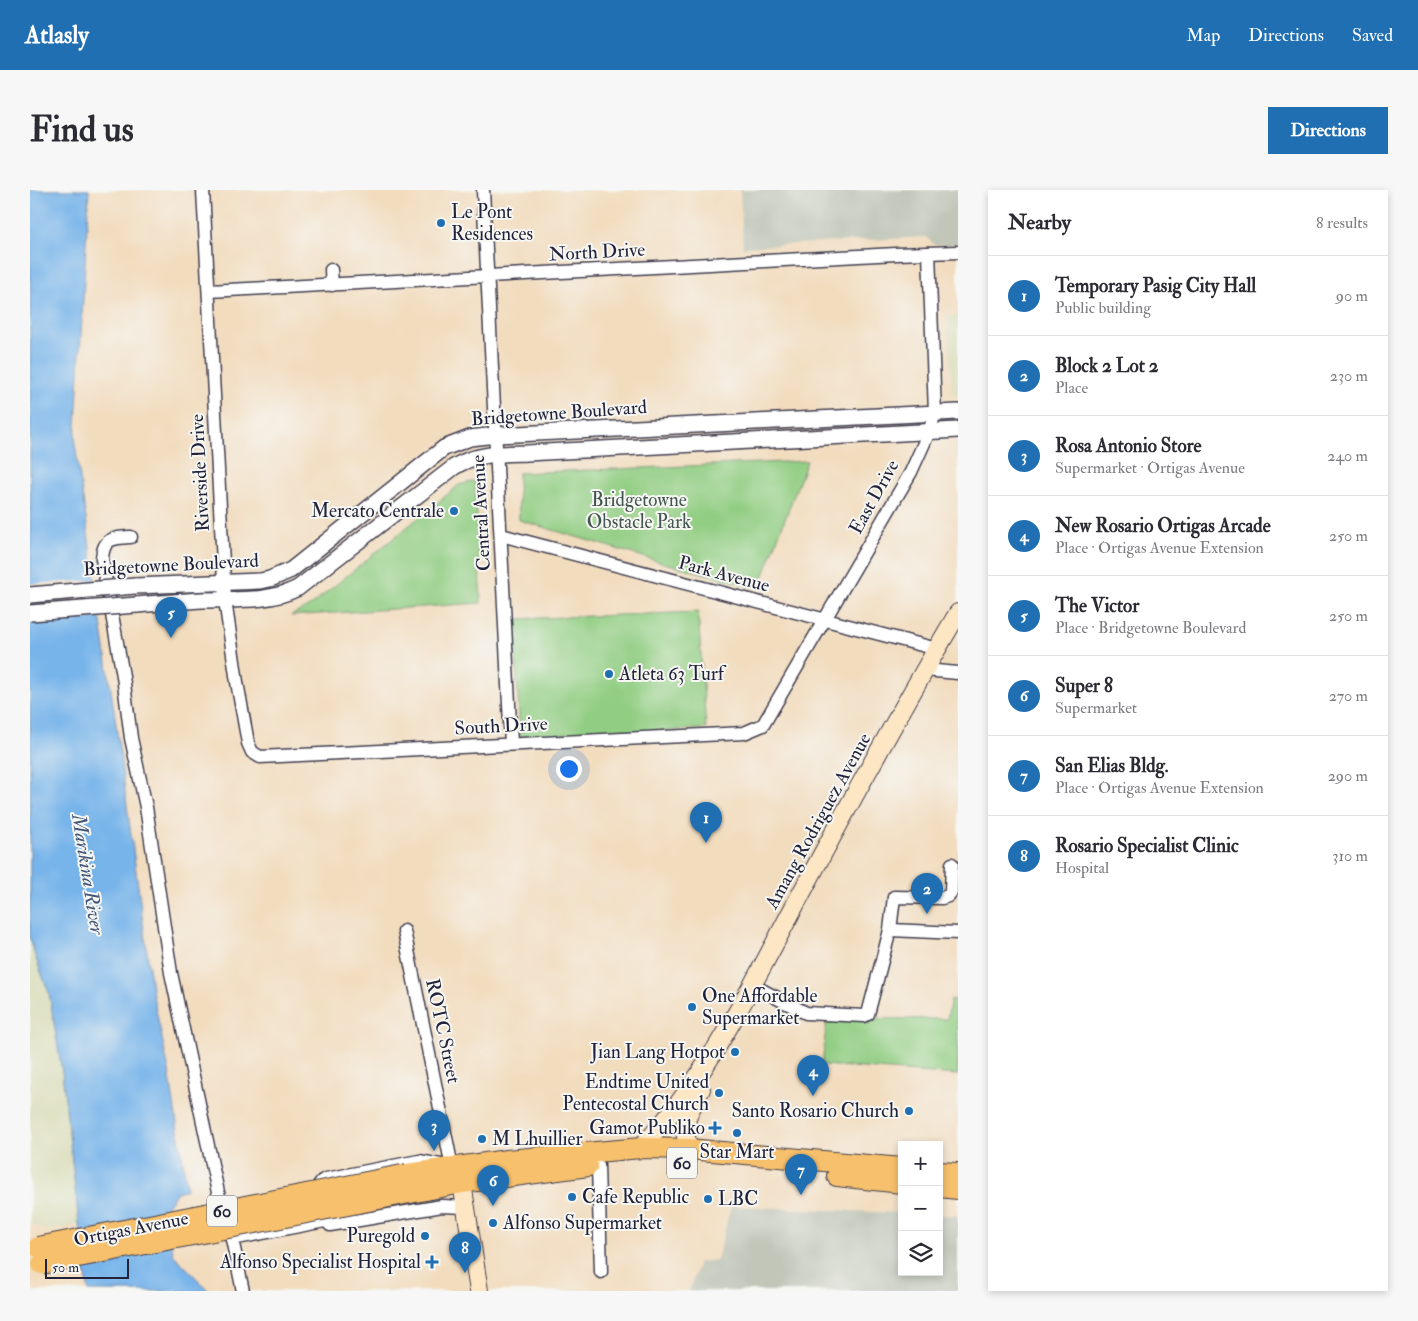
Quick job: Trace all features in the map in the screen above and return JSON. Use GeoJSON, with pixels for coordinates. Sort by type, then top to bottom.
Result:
{"type":"FeatureCollection","features":[{"type":"Feature","properties":{"kind":"main road","name":"Amang Rodriguez Avenue"},"geometry":{"type":"LineString","coordinates":[[641,1148],[664,1124],[683,1098],[754,986],[797,901],[958,613]]}},
{"type":"Feature","properties":{"kind":"main road","name":"Amang Rodriguez Avenue"},"geometry":{"type":"LineString","coordinates":[[689,1149],[685,1136],[685,1123],[705,1080],[715,1049]]}},
{"type":"Feature","properties":{"kind":"main road","name":"60"},"geometry":{"type":"LineString","coordinates":[[457,1175],[641,1148],[689,1149],[898,1168]]}},
{"type":"Feature","properties":{"kind":"main road","name":"60"},"geometry":{"type":"LineString","coordinates":[[457,1175],[642,1162],[691,1163],[898,1183]]}},
{"type":"Feature","properties":{"kind":"main road"},"geometry":{"type":"LineString","coordinates":[[943,1172],[958,1173]]}},
{"type":"Feature","properties":{"kind":"main road","name":"Ortigas Avenue"},"geometry":{"type":"LineString","coordinates":[[33,1254],[457,1175]]}},
{"type":"Feature","properties":{"kind":"main road"},"geometry":{"type":"LineString","coordinates":[[457,1175],[465,1207],[479,1291]]}},
{"type":"Feature","properties":{"kind":"main road"},"geometry":{"type":"LineString","coordinates":[[943,1187],[958,1189]]}},
{"type":"Feature","properties":{"kind":"street","name":"Central Avenue"},"geometry":{"type":"LineString","coordinates":[[483,190],[511,744]]}},
{"type":"Feature","properties":{"kind":"street","name":"Riverside Drive"},"geometry":{"type":"LineString","coordinates":[[208,197],[209,291],[225,600],[237,682],[248,743],[252,752]]}},
{"type":"Feature","properties":{"kind":"street","name":"North Drive"},"geometry":{"type":"LineString","coordinates":[[209,291],[958,252]]}},
{"type":"Feature","properties":{"kind":"street","name":"East Drive"},"geometry":{"type":"LineString","coordinates":[[754,730],[763,725],[826,620],[911,472],[929,432],[935,413],[929,253]]}},
{"type":"Feature","properties":{"kind":"street"},"geometry":{"type":"LineString","coordinates":[[331,270],[332,285]]}},
{"type":"Feature","properties":{"kind":"street","name":"Bridgetowne Boulevard"},"geometry":{"type":"LineString","coordinates":[[30,595],[135,586],[260,581],[280,576],[291,570],[444,448],[470,438],[496,435],[958,412]]}},
{"type":"Feature","properties":{"kind":"street","name":"Bridgetowne Boulevard"},"geometry":{"type":"LineString","coordinates":[[30,613],[272,598],[286,594],[298,588],[463,461],[473,458],[497,454],[958,430]]}},
{"type":"Feature","properties":{"kind":"street","name":"Park Avenue"},"geometry":{"type":"LineString","coordinates":[[501,535],[937,648]]}},
{"type":"Feature","properties":{"kind":"street"},"geometry":{"type":"LineString","coordinates":[[131,537],[110,540],[105,544],[102,559],[123,676],[131,738],[146,807],[171,973],[219,1197],[232,1239],[243,1291]]}},
{"type":"Feature","properties":{"kind":"street"},"geometry":{"type":"LineString","coordinates":[[925,670],[958,673]]}},
{"type":"Feature","properties":{"kind":"street","name":"South Drive"},"geometry":{"type":"LineString","coordinates":[[252,752],[260,758],[511,744],[744,734],[754,730]]}},
{"type":"Feature","properties":{"kind":"street"},"geometry":{"type":"LineString","coordinates":[[754,986],[806,1013],[864,1016],[868,1014],[890,930],[894,897],[942,898],[948,896],[951,892],[952,864]]}},
{"type":"Feature","properties":{"kind":"street"},"geometry":{"type":"LineString","coordinates":[[890,930],[958,933]]}},
{"type":"Feature","properties":{"kind":"street","name":"ROTC Street"},"geometry":{"type":"LineString","coordinates":[[404,931],[457,1175]]}},
{"type":"Feature","properties":{"kind":"street"},"geometry":{"type":"LineString","coordinates":[[232,1239],[327,1220],[441,1200],[457,1175],[419,1161],[322,1181],[320,1185],[327,1220],[330,1225],[442,1206],[465,1207]]}},
{"type":"Feature","properties":{"kind":"street"},"geometry":{"type":"LineString","coordinates":[[598,1165],[601,1272]]}},
{"type":"Feature","properties":{"kind":"shaded area"},"geometry":{"type":"Polygon","coordinates":[[[740,190],[958,190],[958,244],[935,245],[926,237],[743,247],[740,190]]]}},
{"type":"Feature","properties":{"kind":"shaded area"},"geometry":{"type":"Polygon","coordinates":[[[958,315],[958,399],[952,392],[947,316],[958,315]]]}},
{"type":"Feature","properties":{"kind":"shaded area"},"geometry":{"type":"Polygon","coordinates":[[[30,938],[49,993],[62,1072],[80,1225],[47,1231],[30,1223],[30,938]]]}},
{"type":"Feature","properties":{"kind":"shaded area"},"geometry":{"type":"Polygon","coordinates":[[[731,1206],[898,1213],[898,1276],[943,1276],[943,1215],[958,1216],[958,1291],[689,1291],[699,1262],[717,1260],[731,1206]]]}},
{"type":"Feature","properties":{"kind":"green space","name":"Bridgetowne Obstacle Park"},"geometry":{"type":"Polygon","coordinates":[[[807,461],[759,588],[664,563],[519,520],[518,473],[807,461]]]}},
{"type":"Feature","properties":{"kind":"green space"},"geometry":{"type":"Polygon","coordinates":[[[475,481],[481,603],[291,616],[311,605],[459,485],[475,481]]]}},
{"type":"Feature","properties":{"kind":"green space","name":"Atleta 63 Turf"},"geometry":{"type":"Polygon","coordinates":[[[698,612],[706,729],[520,736],[514,619],[698,612]]]}},
{"type":"Feature","properties":{"kind":"green space"},"geometry":{"type":"Polygon","coordinates":[[[951,999],[958,1000],[958,1075],[822,1065],[827,1018],[947,1019],[951,999]]]}},
{"type":"Feature","properties":{"kind":"water","name":"Marikina River"},"geometry":{"type":"Polygon","coordinates":[[[30,190],[89,190],[75,444],[153,996],[169,1071],[187,1189],[177,1192],[166,1207],[173,1254],[209,1291],[89,1291],[84,1268],[62,1072],[49,993],[30,938],[30,190]]]}},
{"type":"Feature","properties":{"kind":"pier"},"geometry":{"type":"Polygon","coordinates":[[[97,580],[103,617],[30,623],[30,584],[97,580]]]}},
{"type":"Feature","properties":{"kind":"place","name":"Le Pont Residences"},"geometry":{"type":"Point","coordinates":[441,223]}},
{"type":"Feature","properties":{"kind":"place","name":"Mercato Centrale"},"geometry":{"type":"Point","coordinates":[454,511]}},
{"type":"Feature","properties":{"kind":"place","name":"The Victor"},"geometry":{"type":"Point","coordinates":[171,638]}},
{"type":"Feature","properties":{"kind":"place","name":"Atleta 63 Turf"},"geometry":{"type":"Point","coordinates":[609,674]}},
{"type":"Feature","properties":{"kind":"place","name":"Temporary Pasig City Hall"},"geometry":{"type":"Point","coordinates":[706,843]}},
{"type":"Feature","properties":{"kind":"place","name":"Block 2 Lot 2"},"geometry":{"type":"Point","coordinates":[927,914]}},
{"type":"Feature","properties":{"kind":"place","name":"One Affordable Supermarket"},"geometry":{"type":"Point","coordinates":[692,1007]}},
{"type":"Feature","properties":{"kind":"place","name":"Jian Lang Hotpot"},"geometry":{"type":"Point","coordinates":[735,1052]}},
{"type":"Feature","properties":{"kind":"place","name":"Endtime United Pentecostal Church"},"geometry":{"type":"Point","coordinates":[719,1093]}},
{"type":"Feature","properties":{"kind":"place","name":"New Rosario Ortigas Arcade"},"geometry":{"type":"Point","coordinates":[813,1096]}},
{"type":"Feature","properties":{"kind":"place","name":"Santo Rosario Church"},"geometry":{"type":"Point","coordinates":[909,1111]}},
{"type":"Feature","properties":{"kind":"place","name":"Gamot Publiko"},"geometry":{"type":"Point","coordinates":[715,1128]}},
{"type":"Feature","properties":{"kind":"place","name":"Star Mart"},"geometry":{"type":"Point","coordinates":[737,1133]}},
{"type":"Feature","properties":{"kind":"place","name":"M Lhuillier"},"geometry":{"type":"Point","coordinates":[482,1139]}},
{"type":"Feature","properties":{"kind":"place","name":"Rosa Antonio Store"},"geometry":{"type":"Point","coordinates":[434,1151]}},
{"type":"Feature","properties":{"kind":"place","name":"San Elias Bldg."},"geometry":{"type":"Point","coordinates":[801,1195]}},
{"type":"Feature","properties":{"kind":"place","name":"Cafe Republic"},"geometry":{"type":"Point","coordinates":[572,1197]}},
{"type":"Feature","properties":{"kind":"place","name":"LBC"},"geometry":{"type":"Point","coordinates":[708,1199]}},
{"type":"Feature","properties":{"kind":"place","name":"Super 8"},"geometry":{"type":"Point","coordinates":[493,1206]}},
{"type":"Feature","properties":{"kind":"place","name":"Alfonso Supermarket"},"geometry":{"type":"Point","coordinates":[493,1223]}},
{"type":"Feature","properties":{"kind":"place","name":"Puregold"},"geometry":{"type":"Point","coordinates":[425,1236]}},
{"type":"Feature","properties":{"kind":"place","name":"Alfonso Specialist Hospital"},"geometry":{"type":"Point","coordinates":[432,1262]}},
{"type":"Feature","properties":{"kind":"place","name":"Rosario Specialist Clinic"},"geometry":{"type":"Point","coordinates":[465,1273]}}]}
